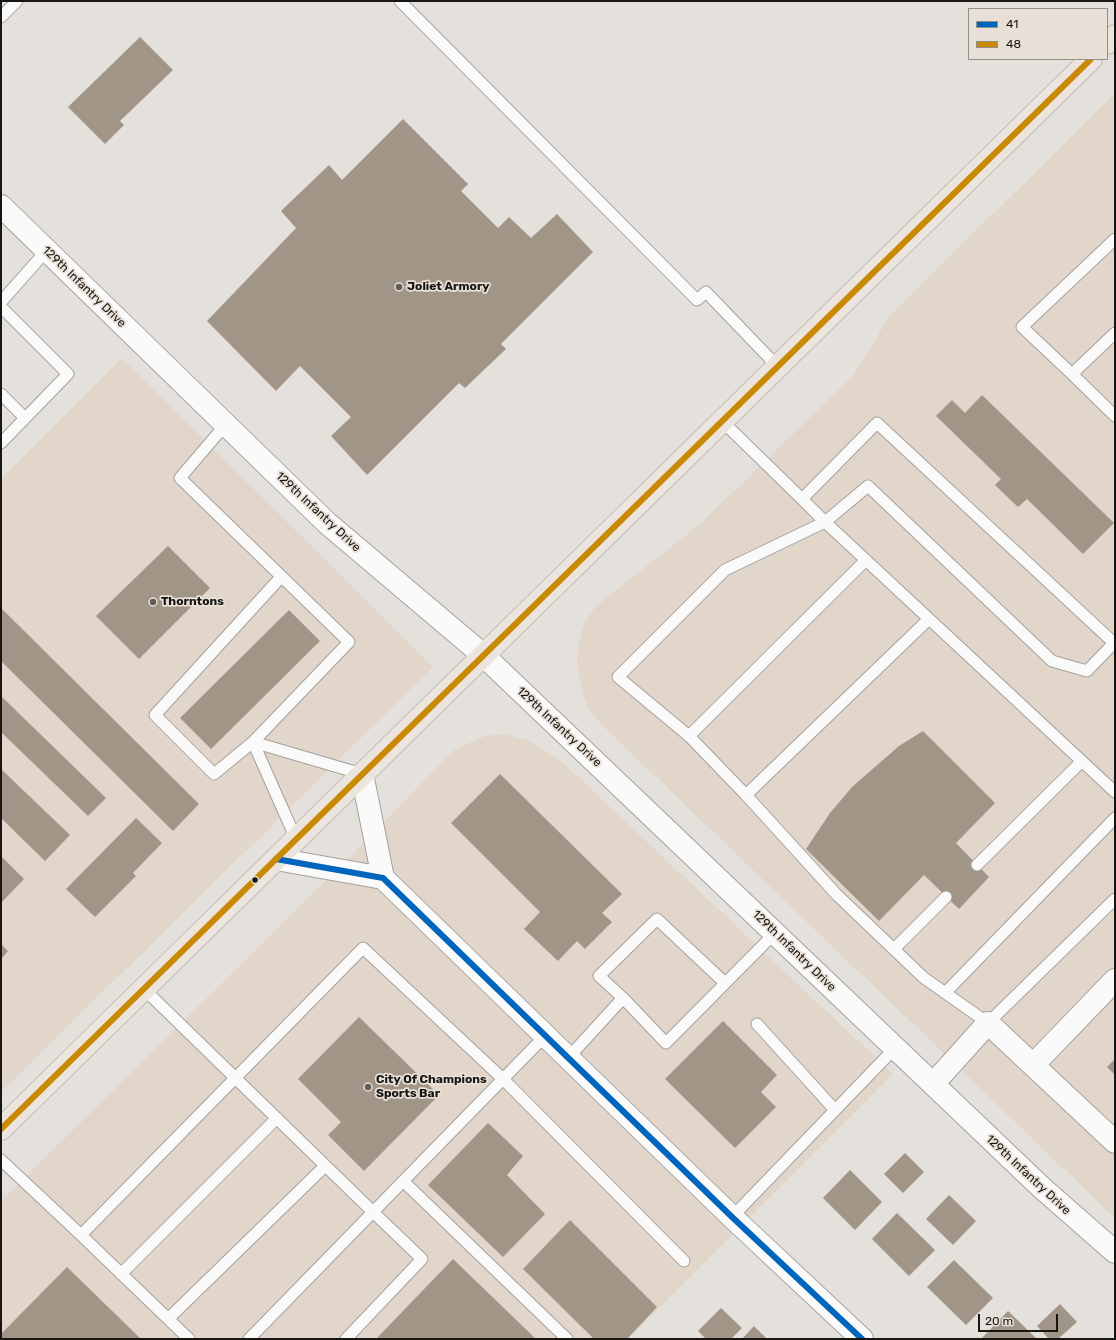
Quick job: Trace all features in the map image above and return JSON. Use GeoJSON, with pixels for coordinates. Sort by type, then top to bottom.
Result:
{"type":"FeatureCollection","features":[{"type":"Feature","properties":{"kind":"main road"},"geometry":{"type":"LineString","coordinates":[[1,1129],[1090,60]]}},
{"type":"Feature","properties":{"kind":"street","name":"129th Infantry Drive"},"geometry":{"type":"LineString","coordinates":[[1,206],[327,523],[483,655],[1042,1188],[1115,1252]]}},
{"type":"Feature","properties":{"kind":"street"},"geometry":{"type":"LineString","coordinates":[[362,774],[383,878]]}},
{"type":"Feature","properties":{"kind":"street"},"geometry":{"type":"LineString","coordinates":[[276,859],[383,878],[732,1217],[862,1339]]}},
{"type":"Feature","properties":{"kind":"street"},"geometry":{"type":"LineString","coordinates":[[1033,1065],[1115,980]]}},
{"type":"Feature","properties":{"kind":"street"},"geometry":{"type":"LineString","coordinates":[[933,1084],[988,1023],[1115,1142]]}},
{"type":"Feature","properties":{"kind":"lane"},"geometry":{"type":"LineString","coordinates":[[1,17],[17,1]]}},
{"type":"Feature","properties":{"kind":"lane"},"geometry":{"type":"LineString","coordinates":[[400,1],[697,300],[706,292],[778,366]]}},
{"type":"Feature","properties":{"kind":"lane"},"geometry":{"type":"LineString","coordinates":[[1115,239],[1022,327],[1115,416]]}},
{"type":"Feature","properties":{"kind":"lane"},"geometry":{"type":"LineString","coordinates":[[1,302],[47,250]]}},
{"type":"Feature","properties":{"kind":"lane"},"geometry":{"type":"LineString","coordinates":[[1,307],[68,374],[1,443]]}},
{"type":"Feature","properties":{"kind":"lane"},"geometry":{"type":"LineString","coordinates":[[1072,374],[1115,333]]}},
{"type":"Feature","properties":{"kind":"lane"},"geometry":{"type":"LineString","coordinates":[[1,394],[25,418]]}},
{"type":"Feature","properties":{"kind":"lane"},"geometry":{"type":"LineString","coordinates":[[722,421],[825,522],[1115,792]]}},
{"type":"Feature","properties":{"kind":"lane"},"geometry":{"type":"LineString","coordinates":[[802,499],[877,423],[1114,643],[1087,671],[1052,661],[868,486],[825,522],[725,570],[618,677],[689,736],[746,795],[837,895],[924,978],[988,1023],[1115,899]]}},
{"type":"Feature","properties":{"kind":"lane"},"geometry":{"type":"LineString","coordinates":[[226,424],[180,478],[349,642],[252,742],[214,774],[155,715],[281,577]]}},
{"type":"Feature","properties":{"kind":"lane"},"geometry":{"type":"LineString","coordinates":[[689,736],[866,560]]}},
{"type":"Feature","properties":{"kind":"lane"},"geometry":{"type":"LineString","coordinates":[[746,795],[929,619]]}},
{"type":"Feature","properties":{"kind":"lane"},"geometry":{"type":"LineString","coordinates":[[252,742],[362,774]]}},
{"type":"Feature","properties":{"kind":"lane"},"geometry":{"type":"LineString","coordinates":[[252,742],[296,839]]}},
{"type":"Feature","properties":{"kind":"lane"},"geometry":{"type":"LineString","coordinates":[[977,865],[1082,761]]}},
{"type":"Feature","properties":{"kind":"lane"},"geometry":{"type":"LineString","coordinates":[[945,993],[1115,818]]}},
{"type":"Feature","properties":{"kind":"lane"},"geometry":{"type":"LineString","coordinates":[[894,949],[946,897]]}},
{"type":"Feature","properties":{"kind":"lane"},"geometry":{"type":"LineString","coordinates":[[725,983],[657,919],[599,976],[624,998],[666,1043],[775,933]]}},
{"type":"Feature","properties":{"kind":"lane"},"geometry":{"type":"LineString","coordinates":[[80,1235],[363,948],[502,1079],[684,1261]]}},
{"type":"Feature","properties":{"kind":"lane"},"geometry":{"type":"LineString","coordinates":[[144,989],[422,1259],[346,1339]]}},
{"type":"Feature","properties":{"kind":"lane"},"geometry":{"type":"LineString","coordinates":[[568,1058],[624,998]]}},
{"type":"Feature","properties":{"kind":"lane"},"geometry":{"type":"LineString","coordinates":[[757,1024],[835,1110]]}},
{"type":"Feature","properties":{"kind":"lane"},"geometry":{"type":"LineString","coordinates":[[249,1339],[545,1036]]}},
{"type":"Feature","properties":{"kind":"lane"},"geometry":{"type":"LineString","coordinates":[[732,1217],[895,1048]]}},
{"type":"Feature","properties":{"kind":"lane"},"geometry":{"type":"LineString","coordinates":[[121,1274],[277,1118]]}},
{"type":"Feature","properties":{"kind":"lane"},"geometry":{"type":"LineString","coordinates":[[1,1160],[189,1339]]}},
{"type":"Feature","properties":{"kind":"lane"},"geometry":{"type":"LineString","coordinates":[[168,1320],[325,1166]]}},
{"type":"Feature","properties":{"kind":"lane"},"geometry":{"type":"LineString","coordinates":[[403,1181],[568,1339]]}},
{"type":"Feature","properties":{"kind":"shaded area"},"geometry":{"type":"Polygon","coordinates":[[[1115,93],[1115,1218],[603,726],[589,709],[583,695],[577,663],[579,642],[584,624],[596,606],[699,525],[854,375],[889,317],[1115,93]]]}},
{"type":"Feature","properties":{"kind":"shaded area"},"geometry":{"type":"Polygon","coordinates":[[[122,358],[433,667],[1,1092],[1,479],[122,358]]]}},
{"type":"Feature","properties":{"kind":"shaded area"},"geometry":{"type":"Polygon","coordinates":[[[505,734],[527,740],[559,759],[893,1074],[628,1339],[1,1339],[1,1201],[352,855],[454,750],[485,736],[505,734]]]}},
{"type":"Feature","properties":{"kind":"building"},"geometry":{"type":"Polygon","coordinates":[[[140,37],[173,70],[120,121],[124,125],[105,144],[68,107],[140,37]]]}},
{"type":"Feature","properties":{"kind":"building","name":"Joliet Armory"},"geometry":{"type":"Polygon","coordinates":[[[403,119],[468,184],[461,191],[498,228],[509,217],[531,238],[557,214],[593,252],[501,344],[506,349],[465,388],[459,383],[367,475],[331,436],[351,417],[300,366],[276,391],[207,321],[296,228],[281,211],[329,165],[342,180],[403,119]]]}},
{"type":"Feature","properties":{"kind":"building"},"geometry":{"type":"Polygon","coordinates":[[[982,395],[1114,523],[1083,554],[1027,499],[1018,507],[995,485],[1001,479],[936,416],[952,400],[965,413],[982,395]]]}},
{"type":"Feature","properties":{"kind":"building","name":"Thorntons"},"geometry":{"type":"Polygon","coordinates":[[[168,546],[210,588],[139,659],[96,616],[168,546]]]}},
{"type":"Feature","properties":{"kind":"building"},"geometry":{"type":"Polygon","coordinates":[[[1,608],[199,804],[173,831],[1,661],[1,608]]]}},
{"type":"Feature","properties":{"kind":"building"},"geometry":{"type":"Polygon","coordinates":[[[289,610],[320,641],[211,749],[180,718],[289,610]]]}},
{"type":"Feature","properties":{"kind":"building"},"geometry":{"type":"Polygon","coordinates":[[[1,696],[106,798],[88,816],[1,732],[1,696]]]}},
{"type":"Feature","properties":{"kind":"building"},"geometry":{"type":"Polygon","coordinates":[[[923,731],[995,803],[956,843],[989,877],[959,909],[924,875],[879,921],[806,849],[830,813],[852,787],[899,746],[923,731]]]}},
{"type":"Feature","properties":{"kind":"building"},"geometry":{"type":"Polygon","coordinates":[[[1,769],[70,835],[45,861],[1,818],[1,769]]]}},
{"type":"Feature","properties":{"kind":"building"},"geometry":{"type":"Polygon","coordinates":[[[500,774],[622,894],[602,913],[612,922],[585,949],[577,941],[558,961],[524,929],[540,912],[451,823],[500,774]]]}},
{"type":"Feature","properties":{"kind":"building"},"geometry":{"type":"Polygon","coordinates":[[[136,818],[162,843],[133,873],[136,876],[95,917],[66,889],[136,818]]]}},
{"type":"Feature","properties":{"kind":"building"},"geometry":{"type":"Polygon","coordinates":[[[1,856],[24,879],[1,903],[1,856]]]}},
{"type":"Feature","properties":{"kind":"building"},"geometry":{"type":"Polygon","coordinates":[[[1,944],[8,951],[1,959],[1,944]]]}},
{"type":"Feature","properties":{"kind":"building","name":"City Of Champions Sports Bar"},"geometry":{"type":"Polygon","coordinates":[[[359,1017],[439,1095],[364,1171],[328,1135],[341,1122],[298,1079],[359,1017]]]}},
{"type":"Feature","properties":{"kind":"building"},"geometry":{"type":"Polygon","coordinates":[[[723,1021],[777,1075],[761,1092],[776,1107],[735,1148],[665,1079],[723,1021]]]}},
{"type":"Feature","properties":{"kind":"building"},"geometry":{"type":"Polygon","coordinates":[[[1115,1059],[1115,1075],[1107,1067],[1115,1059]]]}},
{"type":"Feature","properties":{"kind":"building"},"geometry":{"type":"Polygon","coordinates":[[[488,1123],[523,1156],[507,1175],[545,1214],[503,1257],[428,1185],[488,1123]]]}},
{"type":"Feature","properties":{"kind":"building"},"geometry":{"type":"Polygon","coordinates":[[[905,1153],[924,1172],[903,1193],[884,1174],[905,1153]]]}},
{"type":"Feature","properties":{"kind":"building"},"geometry":{"type":"Polygon","coordinates":[[[850,1170],[882,1202],[855,1230],[823,1198],[850,1170]]]}},
{"type":"Feature","properties":{"kind":"building"},"geometry":{"type":"Polygon","coordinates":[[[949,1195],[976,1221],[953,1245],[926,1219],[949,1195]]]}},
{"type":"Feature","properties":{"kind":"building"},"geometry":{"type":"Polygon","coordinates":[[[897,1213],[935,1250],[909,1276],[872,1239],[897,1213]]]}},
{"type":"Feature","properties":{"kind":"building"},"geometry":{"type":"Polygon","coordinates":[[[570,1220],[657,1307],[627,1339],[594,1339],[523,1269],[570,1220]]]}},
{"type":"Feature","properties":{"kind":"building"},"geometry":{"type":"Polygon","coordinates":[[[453,1259],[536,1339],[376,1339],[453,1259]]]}},
{"type":"Feature","properties":{"kind":"building"},"geometry":{"type":"Polygon","coordinates":[[[954,1260],[993,1298],[966,1325],[927,1287],[954,1260]]]}},
{"type":"Feature","properties":{"kind":"building"},"geometry":{"type":"Polygon","coordinates":[[[67,1267],[141,1339],[1,1339],[1,1334],[67,1267]]]}},
{"type":"Feature","properties":{"kind":"building"},"geometry":{"type":"Polygon","coordinates":[[[1060,1304],[1077,1322],[1058,1339],[1049,1339],[1037,1326],[1060,1304]]]}},
{"type":"Feature","properties":{"kind":"building"},"geometry":{"type":"Polygon","coordinates":[[[721,1308],[742,1328],[731,1339],[706,1339],[698,1331],[721,1308]]]}},
{"type":"Feature","properties":{"kind":"building"},"geometry":{"type":"Polygon","coordinates":[[[1008,1311],[1037,1339],[981,1339],[1008,1311]]]}},
{"type":"Feature","properties":{"kind":"building"},"geometry":{"type":"Polygon","coordinates":[[[754,1326],[767,1339],[742,1339],[754,1326]]]}},
{"type":"Feature","properties":{"kind":"transit line","name":"48"},"geometry":{"type":"LineString","coordinates":[[1,1129],[1090,60]]}},
{"type":"Feature","properties":{"kind":"transit line","name":"41"},"geometry":{"type":"LineString","coordinates":[[276,859],[383,878],[732,1217],[862,1339]]}},
{"type":"Feature","properties":{"kind":"place","name":"Joliet Armory"},"geometry":{"type":"Point","coordinates":[399,287]}},
{"type":"Feature","properties":{"kind":"place","name":"Thorntons"},"geometry":{"type":"Point","coordinates":[153,602]}},
{"type":"Feature","properties":{"kind":"place","name":"City Of Champions Sports Bar"},"geometry":{"type":"Point","coordinates":[368,1087]}}]}
